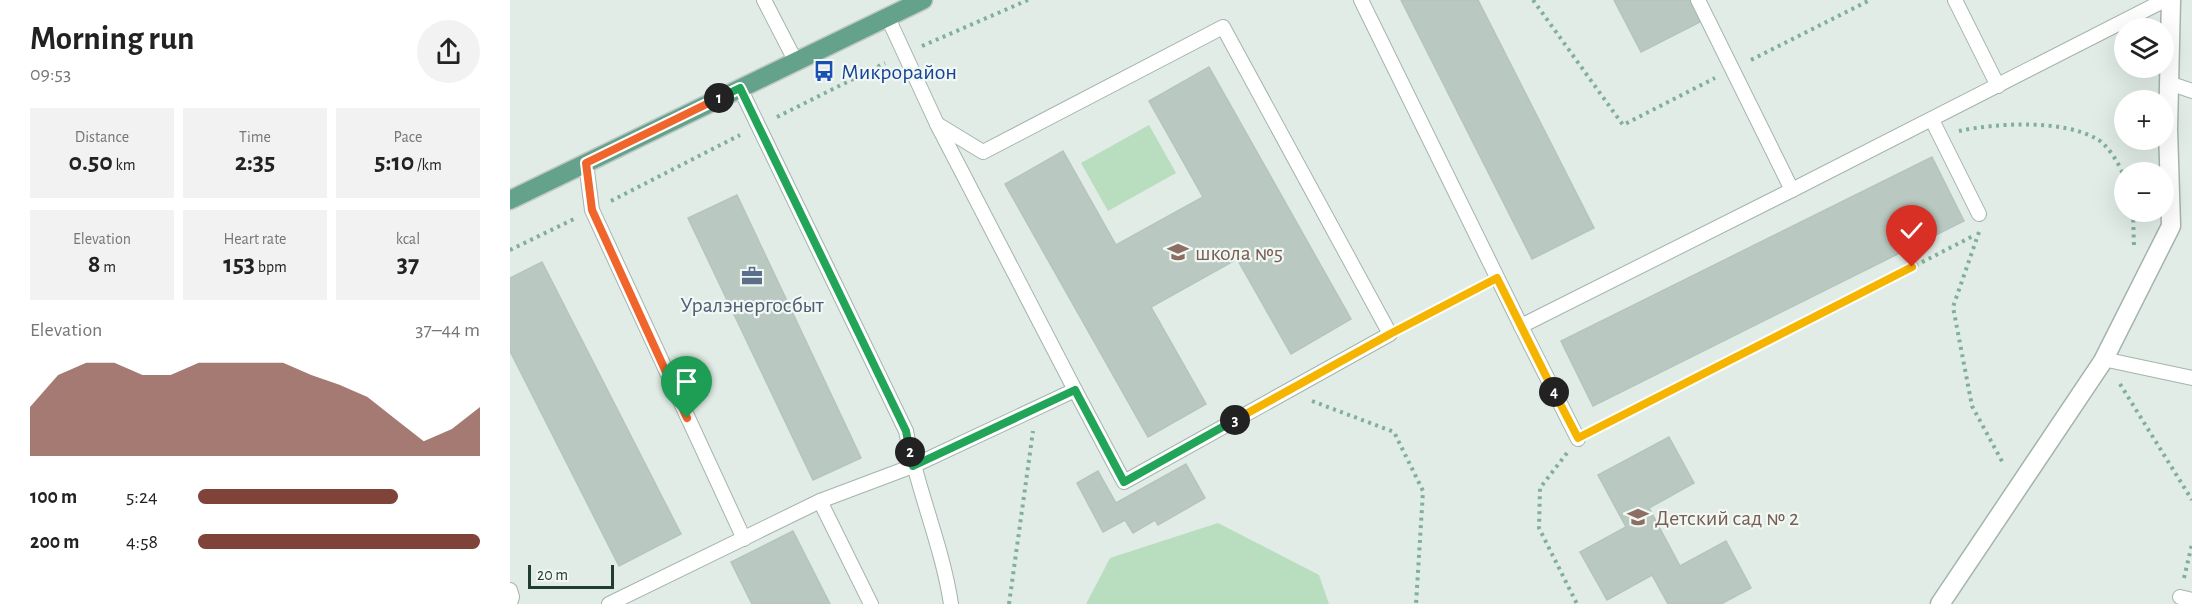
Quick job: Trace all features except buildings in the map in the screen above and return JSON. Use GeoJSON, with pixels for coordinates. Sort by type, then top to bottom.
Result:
{"type":"FeatureCollection","features":[{"type":"Feature","properties":{"kind":"main road"},"geometry":{"type":"LineString","coordinates":[[510,200],[923,0]]}},
{"type":"Feature","properties":{"kind":"street"},"geometry":{"type":"LineString","coordinates":[[1940,604],[2103,359],[2171,226],[2169,83],[2171,0]]}},
{"type":"Feature","properties":{"kind":"lane"},"geometry":{"type":"LineString","coordinates":[[764,0],[796,62]]}},
{"type":"Feature","properties":{"kind":"lane"},"geometry":{"type":"LineString","coordinates":[[1361,0],[1578,438]]}},
{"type":"Feature","properties":{"kind":"lane"},"geometry":{"type":"LineString","coordinates":[[1698,0],[1792,190]]}},
{"type":"Feature","properties":{"kind":"lane"},"geometry":{"type":"LineString","coordinates":[[1955,0],[1998,86]]}},
{"type":"Feature","properties":{"kind":"lane"},"geometry":{"type":"LineString","coordinates":[[1521,326],[1932,120],[2164,0]]}},
{"type":"Feature","properties":{"kind":"lane"},"geometry":{"type":"LineString","coordinates":[[888,18],[937,124],[1124,482],[1390,334],[1223,27],[983,152],[937,124]]}},
{"type":"Feature","properties":{"kind":"lane"},"geometry":{"type":"LineString","coordinates":[[2169,83],[2192,91]]}},
{"type":"Feature","properties":{"kind":"lane"},"geometry":{"type":"LineString","coordinates":[[740,88],[906,431],[913,466],[947,577],[951,604]]}},
{"type":"Feature","properties":{"kind":"lane"},"geometry":{"type":"LineString","coordinates":[[1932,120],[1979,214]]}},
{"type":"Feature","properties":{"kind":"lane"},"geometry":{"type":"LineString","coordinates":[[586,163],[592,210],[744,539]]}},
{"type":"Feature","properties":{"kind":"lane"},"geometry":{"type":"LineString","coordinates":[[2103,359],[2192,378]]}},
{"type":"Feature","properties":{"kind":"lane"},"geometry":{"type":"LineString","coordinates":[[609,604],[626,601],[820,501],[913,466],[1075,390]]}},
{"type":"Feature","properties":{"kind":"lane"},"geometry":{"type":"LineString","coordinates":[[820,501],[871,604]]}},
{"type":"Feature","properties":{"kind":"lane"},"geometry":{"type":"LineString","coordinates":[[510,590],[513,597],[510,603]]}},
{"type":"Feature","properties":{"kind":"path"},"geometry":{"type":"LineString","coordinates":[[1533,0],[1623,125],[1870,0]]}},
{"type":"Feature","properties":{"kind":"path"},"geometry":{"type":"LineString","coordinates":[[1932,120],[1951,133],[1981,127],[2062,126],[2098,140],[2117,162]]}},
{"type":"Feature","properties":{"kind":"path"},"geometry":{"type":"LineString","coordinates":[[1577,604],[1539,528],[1540,488],[1578,438],[1979,233]]}},
{"type":"Feature","properties":{"kind":"path"},"geometry":{"type":"LineString","coordinates":[[1974,251],[1953,307],[1972,406],[2016,488]]}},
{"type":"Feature","properties":{"kind":"path"},"geometry":{"type":"LineString","coordinates":[[1390,334],[1497,278]]}},
{"type":"Feature","properties":{"kind":"path"},"geometry":{"type":"LineString","coordinates":[[2103,359],[2192,500]]}},
{"type":"Feature","properties":{"kind":"path"},"geometry":{"type":"LineString","coordinates":[[1286,391],[1394,432],[1424,491],[1416,604]]}},
{"type":"Feature","properties":{"kind":"path"},"geometry":{"type":"LineString","coordinates":[[1009,604],[1037,407]]}},
{"type":"Feature","properties":{"kind":"path"},"geometry":{"type":"LineString","coordinates":[[2186,598],[2192,544]]}},
{"type":"Feature","properties":{"kind":"green space"},"geometry":{"type":"Polygon","coordinates":[[[1149,125],[1176,173],[1108,211],[1081,163],[1149,125]]]}},
{"type":"Feature","properties":{"kind":"green space"},"geometry":{"type":"Polygon","coordinates":[[[1218,523],[1319,575],[1329,604],[1086,604],[1110,558],[1218,523]]]}},
{"type":"Feature","properties":{"kind":"place","name":"Микрорайон"},"geometry":{"type":"Point","coordinates":[824,71]}},
{"type":"Feature","properties":{"kind":"place","name":"школа №5"},"geometry":{"type":"Point","coordinates":[1178,252]}},
{"type":"Feature","properties":{"kind":"place","name":"Уралэнергосбыт"},"geometry":{"type":"Point","coordinates":[752,276]}},
{"type":"Feature","properties":{"kind":"place","name":"Детский сад № 2"},"geometry":{"type":"Point","coordinates":[1638,517]}},
{"type":"Feature","properties":{"kind":"route"},"geometry":{"type":"LineString","coordinates":[[687,418],[592,210],[586,163],[740,88],[906,431],[913,466],[1075,390],[1124,482],[1390,334],[1497,278],[1578,438],[1912,267]]}}]}
